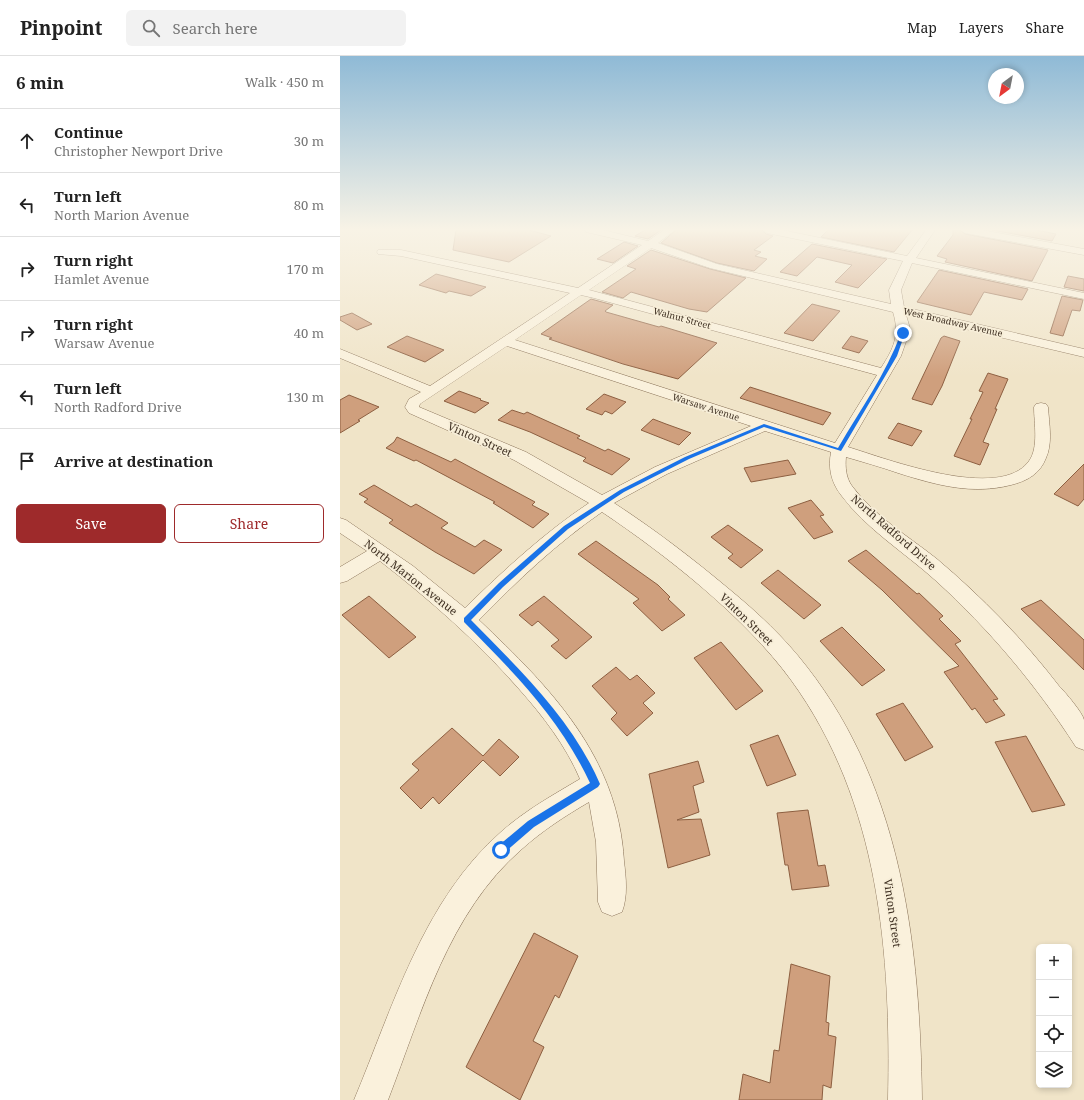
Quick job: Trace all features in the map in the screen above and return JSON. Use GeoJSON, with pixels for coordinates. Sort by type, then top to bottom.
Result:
{"type":"FeatureCollection","features":[{"type":"Feature","properties":{"kind":"street","name":"Walnut Street"},"geometry":{"type":"LineString","coordinates":[[522,279],[580,291],[885,373]]}},
{"type":"Feature","properties":{"kind":"street"},"geometry":{"type":"LineString","coordinates":[[340,354],[431,391],[598,279]]}},
{"type":"Feature","properties":{"kind":"street","name":"West Broadway Avenue"},"geometry":{"type":"LineString","coordinates":[[768,279],[1084,353]]}},
{"type":"Feature","properties":{"kind":"street","name":"North Radford Drive"},"geometry":{"type":"LineString","coordinates":[[898,279],[895,297],[903,325],[903,333],[895,356],[839,450],[837,459],[839,478],[846,490],[866,511],[922,557],[964,595],[1008,639],[1041,679],[1084,739]]}},
{"type":"Feature","properties":{"kind":"street"},"geometry":{"type":"LineString","coordinates":[[1000,279],[1084,296]]}},
{"type":"Feature","properties":{"kind":"street","name":"Warsaw Avenue"},"geometry":{"type":"LineString","coordinates":[[504,341],[839,450],[950,482],[983,484],[1003,480],[1022,474],[1029,470],[1038,460],[1042,451],[1041,407]]}},
{"type":"Feature","properties":{"kind":"street","name":"Vinton Street"},"geometry":{"type":"LineString","coordinates":[[431,391],[414,402],[412,407],[414,410],[478,436],[522,457],[602,503],[669,550],[738,607],[768,637],[814,695],[842,746],[862,790],[876,829],[889,880],[903,988],[906,1051],[904,1100]]}},
{"type":"Feature","properties":{"kind":"street"},"geometry":{"type":"LineString","coordinates":[[466,620],[501,585],[543,547],[566,528],[602,503],[668,467],[764,426]]}},
{"type":"Feature","properties":{"kind":"street","name":"North Marion Avenue"},"geometry":{"type":"LineString","coordinates":[[340,524],[381,552],[426,586],[466,620],[530,686],[554,714],[582,756],[596,784],[606,820],[611,851],[612,902]]}},
{"type":"Feature","properties":{"kind":"street"},"geometry":{"type":"LineString","coordinates":[[340,576],[381,552]]}},
{"type":"Feature","properties":{"kind":"street"},"geometry":{"type":"LineString","coordinates":[[371,1100],[387,1064],[409,1000],[425,964],[452,913],[473,881],[501,850],[531,824],[596,784]]}},
{"type":"Feature","properties":{"kind":"building"},"geometry":{"type":"Polygon","coordinates":[[[429,279],[454,279],[486,287],[471,296],[449,291],[446,293],[419,285],[429,279]]]}},
{"type":"Feature","properties":{"kind":"building"},"geometry":{"type":"Polygon","coordinates":[[[622,279],[745,279],[707,312],[689,309],[631,292],[623,298],[602,292],[622,279]]]}},
{"type":"Feature","properties":{"kind":"building"},"geometry":{"type":"Polygon","coordinates":[[[838,279],[867,279],[858,288],[835,282],[838,279]]]}},
{"type":"Feature","properties":{"kind":"building"},"geometry":{"type":"Polygon","coordinates":[[[933,279],[980,279],[1028,289],[1022,300],[984,292],[971,315],[917,302],[933,279]]]}},
{"type":"Feature","properties":{"kind":"building"},"geometry":{"type":"Polygon","coordinates":[[[1022,279],[1033,279],[1032,281],[1022,279]]]}},
{"type":"Feature","properties":{"kind":"building"},"geometry":{"type":"Polygon","coordinates":[[[1067,279],[1084,279],[1084,291],[1064,287],[1067,279]]]}},
{"type":"Feature","properties":{"kind":"building"},"geometry":{"type":"Polygon","coordinates":[[[1062,296],[1083,300],[1080,311],[1072,310],[1063,336],[1050,333],[1062,296]]]}},
{"type":"Feature","properties":{"kind":"building"},"geometry":{"type":"Polygon","coordinates":[[[591,299],[613,305],[605,311],[606,312],[659,327],[661,326],[717,343],[678,379],[623,364],[549,339],[552,338],[541,334],[591,299]]]}},
{"type":"Feature","properties":{"kind":"building"},"geometry":{"type":"Polygon","coordinates":[[[812,304],[840,311],[813,341],[784,333],[812,304]]]}},
{"type":"Feature","properties":{"kind":"building"},"geometry":{"type":"Polygon","coordinates":[[[352,313],[372,324],[357,330],[340,320],[340,317],[352,313]]]}},
{"type":"Feature","properties":{"kind":"building"},"geometry":{"type":"Polygon","coordinates":[[[407,336],[444,350],[425,362],[387,347],[407,336]]]}},
{"type":"Feature","properties":{"kind":"building"},"geometry":{"type":"Polygon","coordinates":[[[851,336],[868,341],[859,353],[842,348],[851,336]]]}},
{"type":"Feature","properties":{"kind":"building"},"geometry":{"type":"Polygon","coordinates":[[[944,336],[960,341],[942,386],[932,405],[912,399],[941,338],[944,336]]]}},
{"type":"Feature","properties":{"kind":"building"},"geometry":{"type":"Polygon","coordinates":[[[988,373],[1008,379],[983,442],[989,444],[980,465],[954,456],[972,419],[970,419],[983,392],[979,391],[988,373]]]}},
{"type":"Feature","properties":{"kind":"building"},"geometry":{"type":"Polygon","coordinates":[[[750,387],[831,413],[823,425],[740,398],[750,387]]]}},
{"type":"Feature","properties":{"kind":"building"},"geometry":{"type":"Polygon","coordinates":[[[459,391],[489,403],[475,413],[444,401],[459,391]]]}},
{"type":"Feature","properties":{"kind":"building"},"geometry":{"type":"Polygon","coordinates":[[[604,394],[626,402],[612,414],[605,411],[602,415],[586,409],[604,394]]]}},
{"type":"Feature","properties":{"kind":"building"},"geometry":{"type":"Polygon","coordinates":[[[349,395],[379,407],[340,433],[340,400],[349,395]]]}},
{"type":"Feature","properties":{"kind":"building"},"geometry":{"type":"Polygon","coordinates":[[[512,410],[524,414],[527,412],[580,436],[577,438],[605,451],[608,449],[630,459],[612,475],[583,461],[586,458],[530,432],[498,420],[512,410]]]}},
{"type":"Feature","properties":{"kind":"building"},"geometry":{"type":"Polygon","coordinates":[[[653,419],[691,433],[679,445],[641,430],[653,419]]]}},
{"type":"Feature","properties":{"kind":"building"},"geometry":{"type":"Polygon","coordinates":[[[898,423],[922,431],[912,446],[888,438],[898,423]]]}},
{"type":"Feature","properties":{"kind":"building"},"geometry":{"type":"Polygon","coordinates":[[[397,437],[451,462],[455,459],[535,502],[532,505],[549,514],[533,528],[493,503],[495,502],[416,460],[414,461],[386,448],[394,442],[397,437]]]}},
{"type":"Feature","properties":{"kind":"building"},"geometry":{"type":"Polygon","coordinates":[[[788,460],[796,474],[751,482],[744,468],[788,460]]]}},
{"type":"Feature","properties":{"kind":"building"},"geometry":{"type":"Polygon","coordinates":[[[1084,464],[1084,499],[1078,506],[1054,494],[1084,464]]]}},
{"type":"Feature","properties":{"kind":"building"},"geometry":{"type":"Polygon","coordinates":[[[374,485],[411,507],[416,504],[448,523],[441,528],[475,547],[484,540],[502,550],[474,574],[435,552],[389,523],[393,520],[364,502],[368,499],[359,494],[374,485]]]}},
{"type":"Feature","properties":{"kind":"building"},"geometry":{"type":"Polygon","coordinates":[[[811,500],[824,515],[820,516],[833,532],[814,539],[788,508],[811,500]]]}},
{"type":"Feature","properties":{"kind":"building"},"geometry":{"type":"Polygon","coordinates":[[[728,525],[763,550],[741,568],[728,558],[733,554],[711,537],[728,525]]]}},
{"type":"Feature","properties":{"kind":"building"},"geometry":{"type":"Polygon","coordinates":[[[596,541],[658,585],[670,597],[668,599],[685,615],[662,631],[633,603],[639,599],[578,554],[596,541]]]}},
{"type":"Feature","properties":{"kind":"building"},"geometry":{"type":"Polygon","coordinates":[[[866,550],[917,594],[919,593],[943,616],[939,619],[961,641],[955,644],[998,699],[993,700],[1005,715],[986,723],[975,708],[972,710],[944,672],[959,666],[882,590],[848,561],[866,550]]]}},
{"type":"Feature","properties":{"kind":"building"},"geometry":{"type":"Polygon","coordinates":[[[778,570],[821,605],[804,619],[761,583],[778,570]]]}},
{"type":"Feature","properties":{"kind":"building"},"geometry":{"type":"Polygon","coordinates":[[[369,596],[416,637],[389,658],[342,615],[369,596]]]}},
{"type":"Feature","properties":{"kind":"building"},"geometry":{"type":"Polygon","coordinates":[[[544,596],[592,637],[566,659],[551,646],[559,640],[538,621],[532,626],[519,615],[544,596]]]}},
{"type":"Feature","properties":{"kind":"building"},"geometry":{"type":"Polygon","coordinates":[[[1041,600],[1084,640],[1084,670],[1021,609],[1041,600]]]}},
{"type":"Feature","properties":{"kind":"building"},"geometry":{"type":"Polygon","coordinates":[[[842,627],[885,670],[862,686],[820,641],[842,627]]]}},
{"type":"Feature","properties":{"kind":"building"},"geometry":{"type":"Polygon","coordinates":[[[721,642],[763,691],[736,710],[694,658],[721,642]]]}},
{"type":"Feature","properties":{"kind":"building"},"geometry":{"type":"Polygon","coordinates":[[[616,667],[630,680],[637,675],[655,693],[643,703],[653,713],[627,736],[611,719],[617,713],[592,686],[616,667]]]}},
{"type":"Feature","properties":{"kind":"building"},"geometry":{"type":"Polygon","coordinates":[[[903,703],[933,747],[905,761],[876,714],[903,703]]]}},
{"type":"Feature","properties":{"kind":"building"},"geometry":{"type":"Polygon","coordinates":[[[452,728],[483,756],[499,739],[519,757],[500,776],[483,760],[439,804],[433,797],[421,809],[400,788],[419,770],[412,764],[452,728]]]}},
{"type":"Feature","properties":{"kind":"building"},"geometry":{"type":"Polygon","coordinates":[[[778,735],[796,775],[767,786],[750,745],[778,735]]]}},
{"type":"Feature","properties":{"kind":"building"},"geometry":{"type":"Polygon","coordinates":[[[1026,736],[1065,805],[1032,812],[995,742],[1026,736]]]}},
{"type":"Feature","properties":{"kind":"building"},"geometry":{"type":"Polygon","coordinates":[[[698,761],[704,782],[693,786],[699,812],[677,820],[701,819],[710,855],[668,868],[649,774],[698,761]]]}},
{"type":"Feature","properties":{"kind":"building"},"geometry":{"type":"Polygon","coordinates":[[[808,810],[818,866],[825,865],[829,886],[792,890],[788,865],[785,865],[777,813],[808,810]]]}},
{"type":"Feature","properties":{"kind":"building"},"geometry":{"type":"Polygon","coordinates":[[[534,933],[578,956],[559,998],[555,995],[533,1041],[544,1047],[520,1100],[466,1067],[534,933]]]}},
{"type":"Feature","properties":{"kind":"building"},"geometry":{"type":"Polygon","coordinates":[[[791,964],[830,976],[826,1022],[829,1023],[828,1035],[836,1037],[831,1088],[823,1085],[822,1100],[739,1100],[743,1074],[770,1083],[774,1050],[779,1051],[791,964]]]}},
{"type":"Feature","properties":{"kind":"route"},"geometry":{"type":"LineString","coordinates":[[501,850],[531,824],[596,784],[582,756],[554,714],[530,686],[466,620],[501,585],[566,528],[622,491],[687,458],[764,426],[839,450],[895,356],[903,333]]}}]}
